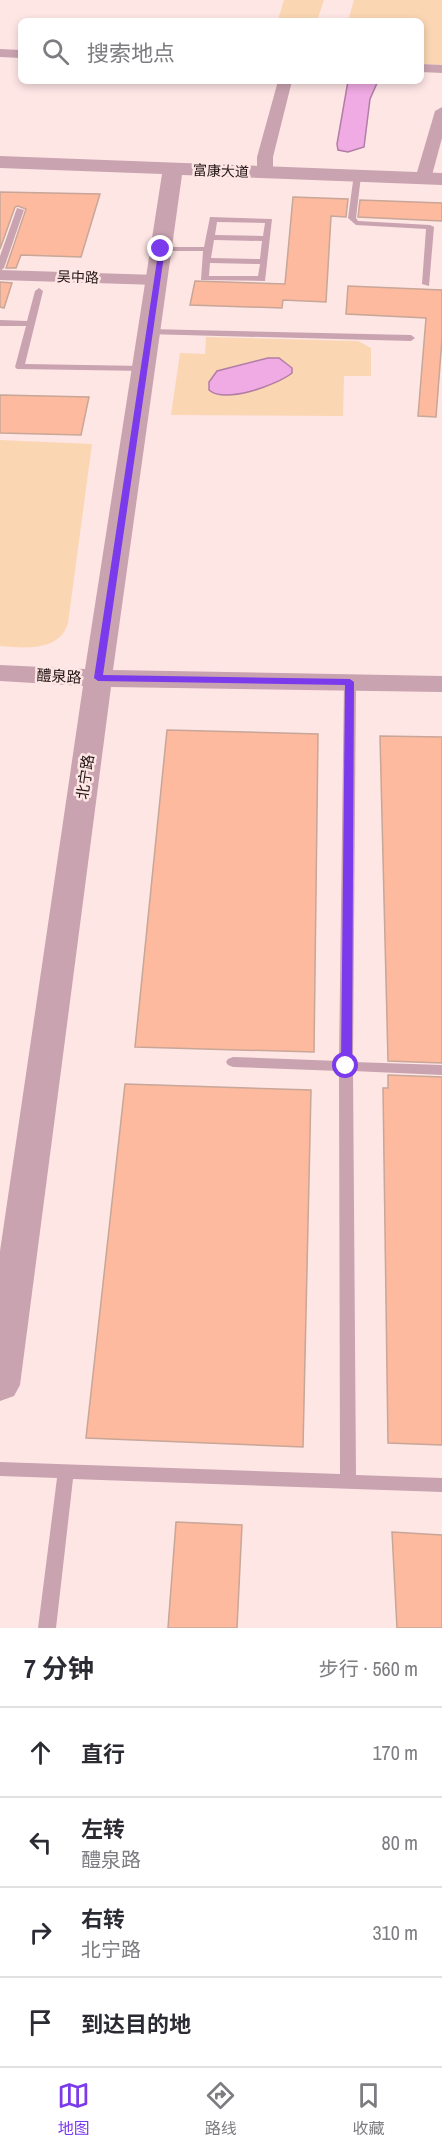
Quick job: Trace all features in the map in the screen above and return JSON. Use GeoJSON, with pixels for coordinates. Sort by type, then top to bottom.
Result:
{"type":"FeatureCollection","features":[{"type":"Feature","properties":{"kind":"street"},"geometry":{"type":"LineString","coordinates":[[0,53],[18,54]]}},
{"type":"Feature","properties":{"kind":"street"},"geometry":{"type":"LineString","coordinates":[[424,68],[442,69]]}},
{"type":"Feature","properties":{"kind":"street"},"geometry":{"type":"LineString","coordinates":[[265,172],[265,157],[284,84]]}},
{"type":"Feature","properties":{"kind":"street"},"geometry":{"type":"LineString","coordinates":[[432,179],[442,111]]}},
{"type":"Feature","properties":{"kind":"street","name":"富康大道"},"geometry":{"type":"LineString","coordinates":[[0,162],[432,179]]}},
{"type":"Feature","properties":{"kind":"street","name":"北宁路"},"geometry":{"type":"LineString","coordinates":[[0,1385],[98,678],[173,169]]}},
{"type":"Feature","properties":{"kind":"street","name":"吴中路"},"geometry":{"type":"LineString","coordinates":[[0,275],[157,280]]}},
{"type":"Feature","properties":{"kind":"street","name":"醴泉路"},"geometry":{"type":"LineString","coordinates":[[0,672],[98,678],[442,684]]}},
{"type":"Feature","properties":{"kind":"lane"},"geometry":{"type":"LineString","coordinates":[[357,176],[352,218],[356,223],[430,227],[426,284]]}},
{"type":"Feature","properties":{"kind":"lane"},"geometry":{"type":"LineString","coordinates":[[0,268],[21,210]]}},
{"type":"Feature","properties":{"kind":"lane"},"geometry":{"type":"LineString","coordinates":[[213,219],[269,221],[262,279],[204,278],[210,237],[213,219]]}},
{"type":"Feature","properties":{"kind":"lane"},"geometry":{"type":"LineString","coordinates":[[210,237],[267,238]]}},
{"type":"Feature","properties":{"kind":"lane"},"geometry":{"type":"LineString","coordinates":[[161,249],[208,249]]}},
{"type":"Feature","properties":{"kind":"lane"},"geometry":{"type":"LineString","coordinates":[[207,260],[264,262]]}},
{"type":"Feature","properties":{"kind":"lane"},"geometry":{"type":"LineString","coordinates":[[39,291],[20,367],[144,369]]}},
{"type":"Feature","properties":{"kind":"lane"},"geometry":{"type":"LineString","coordinates":[[0,323],[31,324]]}},
{"type":"Feature","properties":{"kind":"lane"},"geometry":{"type":"LineString","coordinates":[[149,332],[411,338]]}},
{"type":"Feature","properties":{"kind":"lane"},"geometry":{"type":"LineString","coordinates":[[348,1482],[346,1066],[350,682]]}},
{"type":"Feature","properties":{"kind":"lane"},"geometry":{"type":"LineString","coordinates":[[233,1062],[442,1070]]}},
{"type":"Feature","properties":{"kind":"lane"},"geometry":{"type":"LineString","coordinates":[[0,1469],[442,1485]]}},
{"type":"Feature","properties":{"kind":"lane"},"geometry":{"type":"LineString","coordinates":[[47,1628],[66,1471]]}},
{"type":"Feature","properties":{"kind":"shaded area"},"geometry":{"type":"Polygon","coordinates":[[[284,0],[324,0],[318,18],[279,18],[284,0]]]}},
{"type":"Feature","properties":{"kind":"shaded area"},"geometry":{"type":"Polygon","coordinates":[[[354,0],[442,0],[442,65],[424,64],[424,18],[349,18],[354,0]]]}},
{"type":"Feature","properties":{"kind":"shaded area"},"geometry":{"type":"Polygon","coordinates":[[[347,84],[377,84],[370,99],[364,147],[348,152],[338,150],[337,144],[347,84]]]}},
{"type":"Feature","properties":{"kind":"shaded area"},"geometry":{"type":"Polygon","coordinates":[[[206,337],[358,341],[371,348],[371,376],[344,376],[343,416],[171,415],[180,353],[205,354],[206,337]]]}},
{"type":"Feature","properties":{"kind":"shaded area"},"geometry":{"type":"Polygon","coordinates":[[[268,358],[279,358],[292,368],[292,373],[275,383],[238,394],[217,394],[209,390],[209,382],[217,371],[268,358]]]}},
{"type":"Feature","properties":{"kind":"shaded area"},"geometry":{"type":"Polygon","coordinates":[[[0,440],[92,444],[68,623],[64,632],[57,639],[40,646],[0,646],[0,440]]]}},
{"type":"Feature","properties":{"kind":"building"},"geometry":{"type":"Polygon","coordinates":[[[0,192],[100,194],[81,257],[21,255],[16,268],[6,268],[26,209],[15,207],[0,249],[0,192]]]}},
{"type":"Feature","properties":{"kind":"building"},"geometry":{"type":"Polygon","coordinates":[[[293,197],[348,199],[346,217],[331,216],[326,302],[283,300],[282,308],[190,305],[195,281],[285,284],[293,197]]]}},
{"type":"Feature","properties":{"kind":"building"},"geometry":{"type":"Polygon","coordinates":[[[360,200],[442,203],[442,221],[358,217],[360,200]]]}},
{"type":"Feature","properties":{"kind":"building"},"geometry":{"type":"Polygon","coordinates":[[[0,282],[12,283],[4,308],[0,307],[0,282]]]}},
{"type":"Feature","properties":{"kind":"building"},"geometry":{"type":"Polygon","coordinates":[[[348,286],[442,290],[442,339],[436,417],[418,416],[426,318],[346,314],[348,286]]]}},
{"type":"Feature","properties":{"kind":"building"},"geometry":{"type":"Polygon","coordinates":[[[0,395],[89,397],[81,435],[0,433],[0,395]]]}},
{"type":"Feature","properties":{"kind":"building"},"geometry":{"type":"Polygon","coordinates":[[[167,730],[318,734],[314,1052],[135,1047],[167,730]]]}},
{"type":"Feature","properties":{"kind":"building"},"geometry":{"type":"Polygon","coordinates":[[[380,736],[442,737],[442,1063],[388,1061],[380,736]]]}},
{"type":"Feature","properties":{"kind":"building"},"geometry":{"type":"Polygon","coordinates":[[[388,1075],[442,1077],[442,1445],[388,1443],[383,1088],[388,1088],[388,1075]]]}},
{"type":"Feature","properties":{"kind":"building"},"geometry":{"type":"Polygon","coordinates":[[[125,1084],[311,1090],[303,1447],[86,1438],[125,1084]]]}},
{"type":"Feature","properties":{"kind":"building"},"geometry":{"type":"Polygon","coordinates":[[[176,1522],[242,1525],[237,1628],[168,1628],[176,1522]]]}},
{"type":"Feature","properties":{"kind":"building"},"geometry":{"type":"Polygon","coordinates":[[[392,1532],[442,1535],[442,1628],[397,1628],[392,1532]]]}},
{"type":"Feature","properties":{"kind":"route"},"geometry":{"type":"LineString","coordinates":[[161,249],[98,678],[350,682],[346,1066]]}}]}
